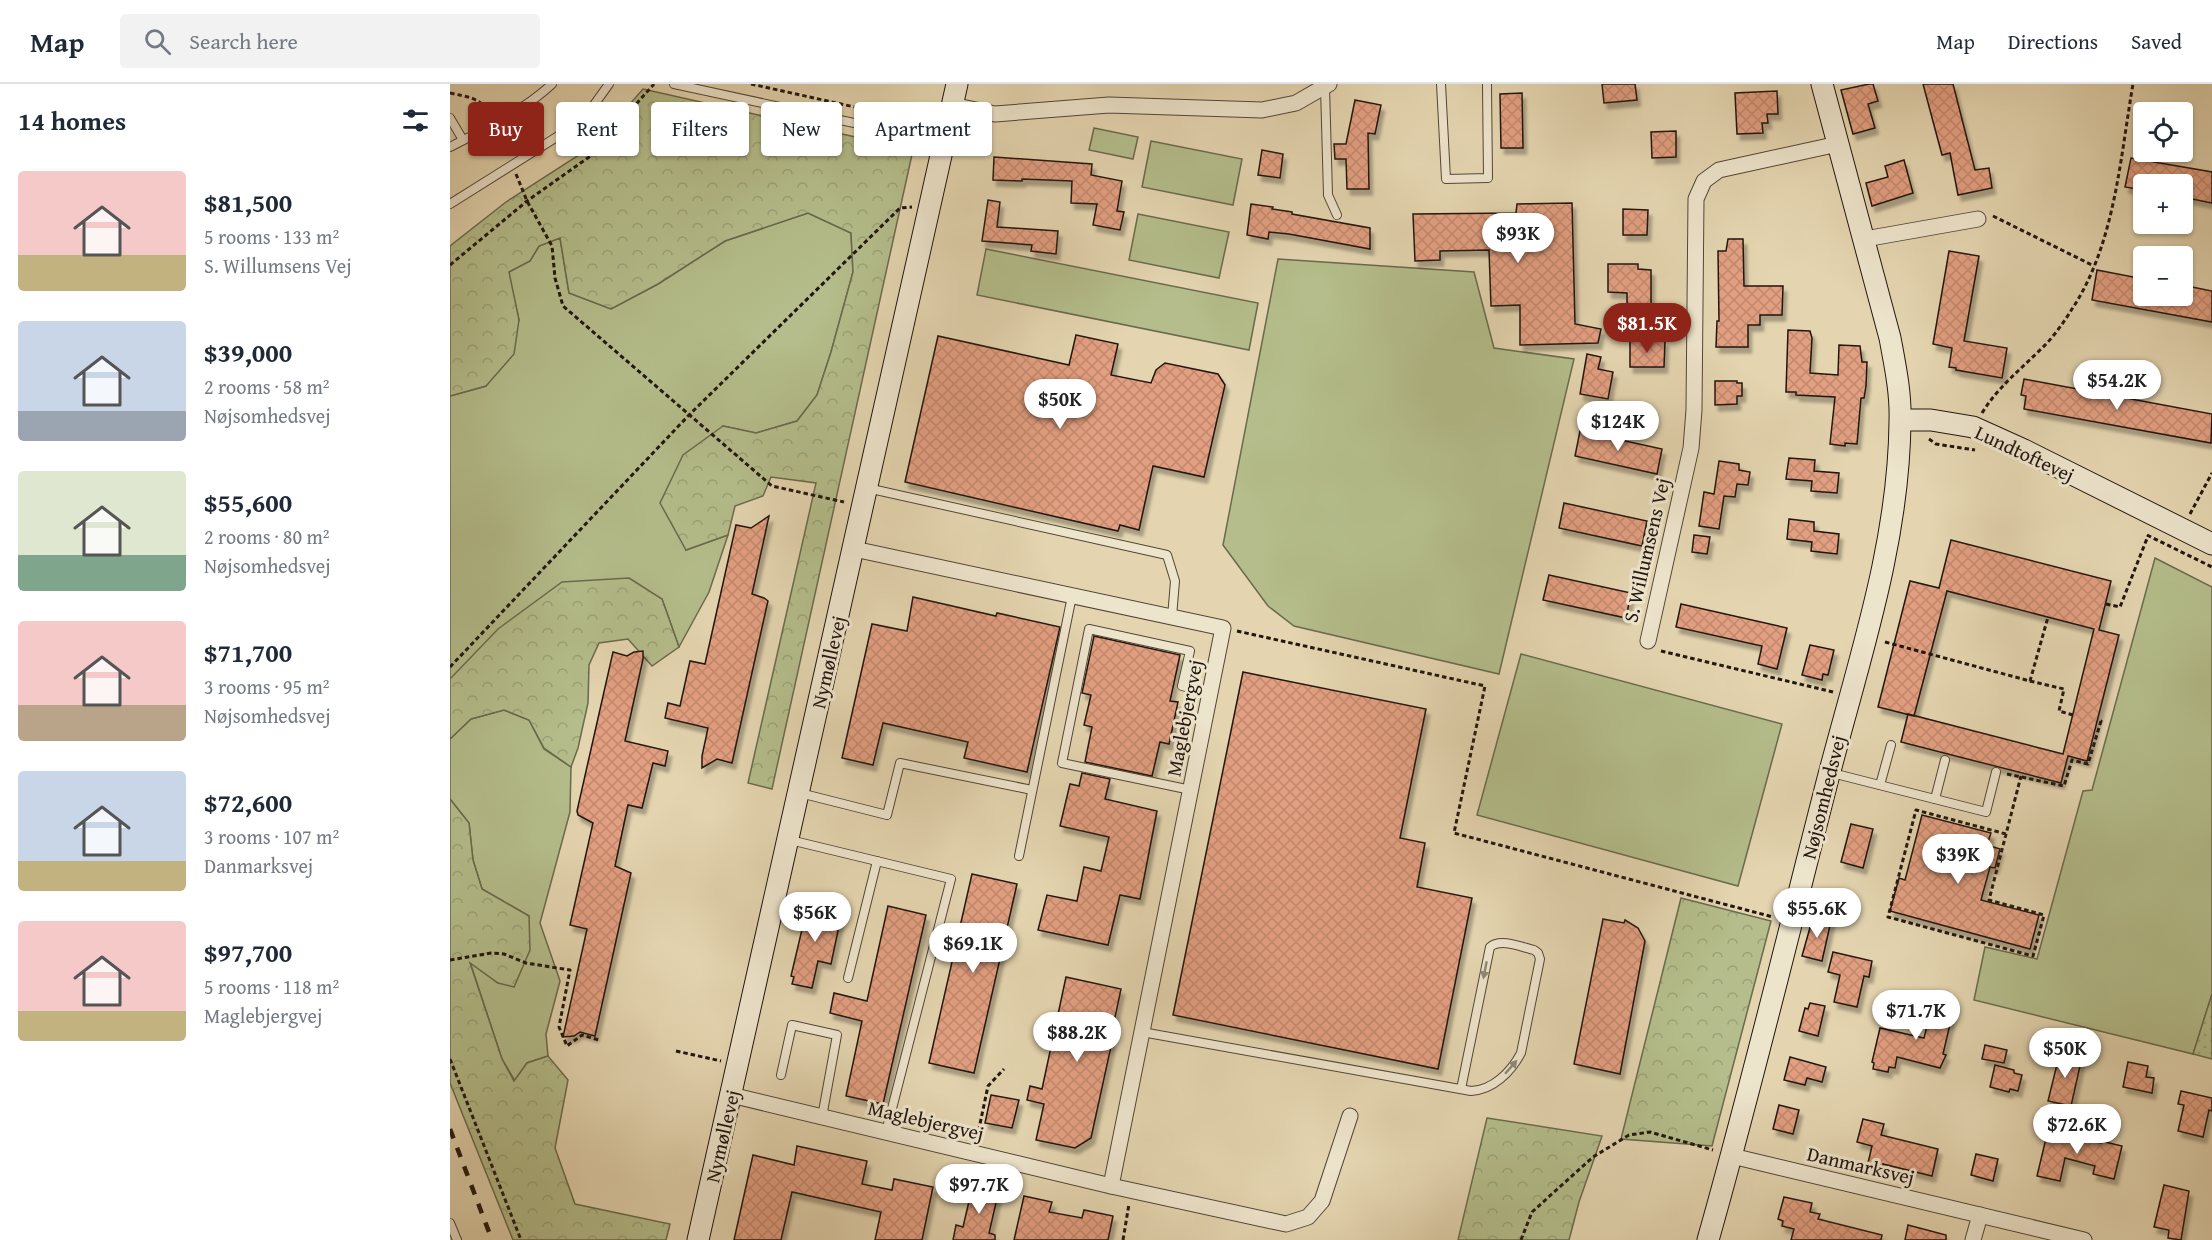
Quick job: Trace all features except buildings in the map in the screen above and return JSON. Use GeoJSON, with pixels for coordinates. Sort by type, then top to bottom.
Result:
{"type":"FeatureCollection","features":[{"type":"Feature","properties":{"kind":"street","name":"Nymøllevej"},"geometry":{"type":"LineString","coordinates":[[953,102],[957,84]]}},
{"type":"Feature","properties":{"kind":"street"},"geometry":{"type":"LineString","coordinates":[[1822,84],[1890,338],[1897,374],[1900,420]]}},
{"type":"Feature","properties":{"kind":"street"},"geometry":{"type":"LineString","coordinates":[[992,114],[1109,105],[1262,110],[1296,103],[1327,86]]}},
{"type":"Feature","properties":{"kind":"street","name":"S. Willumsens Vej"},"geometry":{"type":"LineString","coordinates":[[1648,641],[1691,448],[1694,410],[1696,199],[1704,180],[1719,170],[1838,144]]}},
{"type":"Feature","properties":{"kind":"street","name":"Nymøllevej"},"geometry":{"type":"LineString","coordinates":[[699,1240],[941,156]]}},
{"type":"Feature","properties":{"kind":"street"},"geometry":{"type":"LineString","coordinates":[[1865,238],[1978,219]]}},
{"type":"Feature","properties":{"kind":"street","name":"Lundtoftevej"},"geometry":{"type":"LineString","coordinates":[[1900,420],[1931,420],[1973,427],[2024,450],[2178,539],[2212,544]]}},
{"type":"Feature","properties":{"kind":"street","name":"Nøjsomhedsvej"},"geometry":{"type":"LineString","coordinates":[[1708,1240],[1732,1156],[1849,696],[1878,592],[1896,494],[1900,420]]}},
{"type":"Feature","properties":{"kind":"street"},"geometry":{"type":"LineString","coordinates":[[854,549],[1223,628]]}},
{"type":"Feature","properties":{"kind":"street","name":"Maglebjergvej"},"geometry":{"type":"LineString","coordinates":[[1111,1186],[1223,628]]}},
{"type":"Feature","properties":{"kind":"street","name":"Maglebjergvej"},"geometry":{"type":"LineString","coordinates":[[731,1095],[1111,1186],[1287,1224],[1308,1218],[1322,1201],[1350,1116]]}},
{"type":"Feature","properties":{"kind":"street","name":"Danmarksvej"},"geometry":{"type":"LineString","coordinates":[[1732,1156],[2084,1240]]}},
{"type":"Feature","properties":{"kind":"street"},"geometry":{"type":"LineString","coordinates":[[1973,1240],[1980,1215]]}},
{"type":"Feature","properties":{"kind":"lane"},"geometry":{"type":"LineString","coordinates":[[450,147],[494,124],[552,84]]}},
{"type":"Feature","properties":{"kind":"lane"},"geometry":{"type":"LineString","coordinates":[[450,204],[571,128],[586,116],[609,84]]}},
{"type":"Feature","properties":{"kind":"lane"},"geometry":{"type":"LineString","coordinates":[[675,84],[854,118]]}},
{"type":"Feature","properties":{"kind":"lane"},"geometry":{"type":"LineString","coordinates":[[1441,84],[1446,179],[1488,178],[1487,84]]}},
{"type":"Feature","properties":{"kind":"lane"},"geometry":{"type":"LineString","coordinates":[[1327,86],[1328,195],[1337,215]]}},
{"type":"Feature","properties":{"kind":"lane"},"geometry":{"type":"LineString","coordinates":[[450,118],[463,140]]}},
{"type":"Feature","properties":{"kind":"lane"},"geometry":{"type":"LineString","coordinates":[[865,497],[1167,555],[1175,580],[1172,617]]}},
{"type":"Feature","properties":{"kind":"lane"},"geometry":{"type":"LineString","coordinates":[[1019,856],[1072,596]]}},
{"type":"Feature","properties":{"kind":"lane"},"geometry":{"type":"LineString","coordinates":[[1191,790],[1062,763],[1089,629],[1190,651],[1182,686],[1210,693]]}},
{"type":"Feature","properties":{"kind":"lane"},"geometry":{"type":"LineString","coordinates":[[1880,785],[1891,745]]}},
{"type":"Feature","properties":{"kind":"lane"},"geometry":{"type":"LineString","coordinates":[[1935,799],[1945,760]]}},
{"type":"Feature","properties":{"kind":"lane"},"geometry":{"type":"LineString","coordinates":[[799,793],[887,815],[900,763],[1032,790]]}},
{"type":"Feature","properties":{"kind":"lane"},"geometry":{"type":"LineString","coordinates":[[1830,772],[1986,812],[1996,772]]}},
{"type":"Feature","properties":{"kind":"lane"},"geometry":{"type":"LineString","coordinates":[[789,839],[951,879],[886,1132]]}},
{"type":"Feature","properties":{"kind":"lane"},"geometry":{"type":"LineString","coordinates":[[848,978],[877,861]]}},
{"type":"Feature","properties":{"kind":"lane"},"geometry":{"type":"LineString","coordinates":[[1142,1032],[1461,1089],[1482,1091],[1494,1084],[1514,1066],[1521,1053],[1540,959],[1534,950],[1502,942],[1490,947],[1461,1089]]}},
{"type":"Feature","properties":{"kind":"lane"},"geometry":{"type":"LineString","coordinates":[[781,1075],[792,1025],[837,1035],[822,1117]]}},
{"type":"Feature","properties":{"kind":"lane"},"geometry":{"type":"LineString","coordinates":[[450,1223],[457,1240]]}},
{"type":"Feature","properties":{"kind":"path"},"geometry":{"type":"LineString","coordinates":[[450,265],[527,201],[589,157],[654,84]]}},
{"type":"Feature","properties":{"kind":"path"},"geometry":{"type":"LineString","coordinates":[[752,84],[854,111]]}},
{"type":"Feature","properties":{"kind":"path"},"geometry":{"type":"LineString","coordinates":[[1973,427],[1989,400],[2043,347],[2067,316],[2094,266],[2109,223],[2133,84]]}},
{"type":"Feature","properties":{"kind":"path"},"geometry":{"type":"LineString","coordinates":[[527,201],[552,246],[555,278],[563,306],[772,486],[865,497]]}},
{"type":"Feature","properties":{"kind":"path"},"geometry":{"type":"LineString","coordinates":[[450,667],[689,415],[900,208],[931,206]]}},
{"type":"Feature","properties":{"kind":"path"},"geometry":{"type":"LineString","coordinates":[[1978,219],[1981,210],[2094,266]]}},
{"type":"Feature","properties":{"kind":"path"},"geometry":{"type":"LineString","coordinates":[[1927,438],[1936,444],[1983,452]]}},
{"type":"Feature","properties":{"kind":"path"},"geometry":{"type":"LineString","coordinates":[[2178,539],[2212,473]]}},
{"type":"Feature","properties":{"kind":"path"},"geometry":{"type":"LineString","coordinates":[[2138,530],[2152,526],[2178,539],[2212,567]]}},
{"type":"Feature","properties":{"kind":"path"},"geometry":{"type":"LineString","coordinates":[[2106,604],[2120,607],[2152,526]]}},
{"type":"Feature","properties":{"kind":"path"},"geometry":{"type":"LineString","coordinates":[[2030,681],[2048,617]]}},
{"type":"Feature","properties":{"kind":"path"},"geometry":{"type":"LineString","coordinates":[[1223,628],[1485,686],[1454,833],[1792,922]]}},
{"type":"Feature","properties":{"kind":"path"},"geometry":{"type":"LineString","coordinates":[[1866,636],[2064,689],[2059,711],[2073,715]]}},
{"type":"Feature","properties":{"kind":"path"},"geometry":{"type":"LineString","coordinates":[[1648,641],[1652,648],[1849,696]]}},
{"type":"Feature","properties":{"kind":"path"},"geometry":{"type":"LineString","coordinates":[[1996,772],[2064,786],[2072,760],[2088,764],[2101,721],[2097,720]]}},
{"type":"Feature","properties":{"kind":"path"},"geometry":{"type":"LineString","coordinates":[[2006,834],[1916,810],[1888,918],[2033,956],[2044,915],[1989,900],[2021,776]]}},
{"type":"Feature","properties":{"kind":"path"},"geometry":{"type":"LineString","coordinates":[[450,960],[491,953],[504,954],[526,963],[570,969],[559,1027],[567,1046],[582,1035],[599,1040]]}},
{"type":"Feature","properties":{"kind":"path"},"geometry":{"type":"LineString","coordinates":[[676,1051],[738,1066]]}},
{"type":"Feature","properties":{"kind":"path"},"geometry":{"type":"LineString","coordinates":[[450,1059],[521,1240]]}},
{"type":"Feature","properties":{"kind":"path"},"geometry":{"type":"LineString","coordinates":[[973,1153],[988,1086],[1004,1069]]}},
{"type":"Feature","properties":{"kind":"path"},"geometry":{"type":"LineString","coordinates":[[1521,1240],[1532,1212],[1593,1157],[1629,1135],[1650,1132],[1732,1156]]}},
{"type":"Feature","properties":{"kind":"path"},"geometry":{"type":"LineString","coordinates":[[1123,1240],[1131,1190]]}},
{"type":"Feature","properties":{"kind":"green space"},"geometry":{"type":"Polygon","coordinates":[[[643,89],[701,102],[651,102],[651,156],[749,156],[749,113],[761,116],[761,156],[842,156],[842,134],[854,137],[854,156],[912,156],[772,789],[748,783],[816,483],[771,477],[763,496],[735,506],[728,535],[686,550],[660,503],[683,455],[723,426],[756,433],[797,421],[817,395],[853,272],[851,233],[808,213],[725,241],[658,284],[611,309],[569,293],[560,238],[539,246],[530,261],[509,272],[519,320],[514,354],[486,386],[450,396],[450,246],[506,202],[577,156],[639,156],[639,102],[632,102],[643,89]]]}},
{"type":"Feature","properties":{"kind":"green space"},"geometry":{"type":"Polygon","coordinates":[[[1094,128],[1138,137],[1133,159],[1089,150],[1094,128]]]}},
{"type":"Feature","properties":{"kind":"green space"},"geometry":{"type":"Polygon","coordinates":[[[1151,141],[1242,159],[1233,205],[1142,187],[1151,141]]]}},
{"type":"Feature","properties":{"kind":"green space"},"geometry":{"type":"Polygon","coordinates":[[[808,213],[851,233],[853,272],[831,352],[817,395],[797,421],[756,433],[723,426],[686,550],[728,535],[709,592],[679,647],[662,599],[450,679],[450,396],[486,386],[519,320],[508,272],[530,261],[539,246],[560,238],[569,293],[611,309],[658,284],[725,241],[808,213]]]}},
{"type":"Feature","properties":{"kind":"green space"},"geometry":{"type":"Polygon","coordinates":[[[1138,214],[1229,232],[1219,278],[1129,260],[1138,214]]]}},
{"type":"Feature","properties":{"kind":"green space"},"geometry":{"type":"Polygon","coordinates":[[[986,249],[1258,303],[1249,350],[977,295],[986,249]]]}},
{"type":"Feature","properties":{"kind":"green space"},"geometry":{"type":"Polygon","coordinates":[[[1278,259],[1474,272],[1494,348],[1574,359],[1499,674],[1294,626],[1268,606],[1223,545],[1278,259]]]}},
{"type":"Feature","properties":{"kind":"green space"},"geometry":{"type":"Polygon","coordinates":[[[2155,558],[2212,587],[2212,994],[2193,1054],[1974,1000],[1985,947],[2037,959],[2083,791],[2092,790],[2155,558]]]}},
{"type":"Feature","properties":{"kind":"green space"},"geometry":{"type":"Polygon","coordinates":[[[629,578],[662,599],[679,647],[652,666],[628,639],[599,643],[589,665],[588,703],[578,748],[571,767],[544,748],[529,720],[504,710],[471,719],[450,739],[450,679],[498,629],[562,582],[629,578]]]}},
{"type":"Feature","properties":{"kind":"green space"},"geometry":{"type":"Polygon","coordinates":[[[1521,654],[1782,724],[1738,886],[1477,815],[1521,654]]]}},
{"type":"Feature","properties":{"kind":"green space"},"geometry":{"type":"Polygon","coordinates":[[[504,710],[529,720],[544,749],[571,767],[570,812],[540,923],[560,981],[546,1034],[548,1056],[527,1063],[515,1081],[502,1059],[470,962],[498,983],[529,916],[482,889],[473,860],[469,823],[450,799],[450,739],[471,719],[504,710]]]}},
{"type":"Feature","properties":{"kind":"green space"},"geometry":{"type":"Polygon","coordinates":[[[450,799],[469,823],[473,860],[482,889],[529,916],[530,950],[514,987],[498,983],[470,963],[502,1059],[514,1081],[527,1063],[548,1056],[568,1080],[555,1148],[575,1204],[670,1224],[666,1240],[513,1240],[450,1083],[450,799]]]}},
{"type":"Feature","properties":{"kind":"green space"},"geometry":{"type":"Polygon","coordinates":[[[1681,898],[1771,921],[1712,1146],[1621,1139],[1681,898]]]}},
{"type":"Feature","properties":{"kind":"green space"},"geometry":{"type":"Polygon","coordinates":[[[2212,994],[2212,1059],[2193,1054],[2212,994]]]}},
{"type":"Feature","properties":{"kind":"green space"},"geometry":{"type":"Polygon","coordinates":[[[1487,1118],[1602,1136],[1579,1202],[1569,1240],[1458,1240],[1487,1118]]]}},
{"type":"Feature","properties":{"kind":"railway"},"geometry":{"type":"LineString","coordinates":[[450,1129],[492,1240]]}}]}
